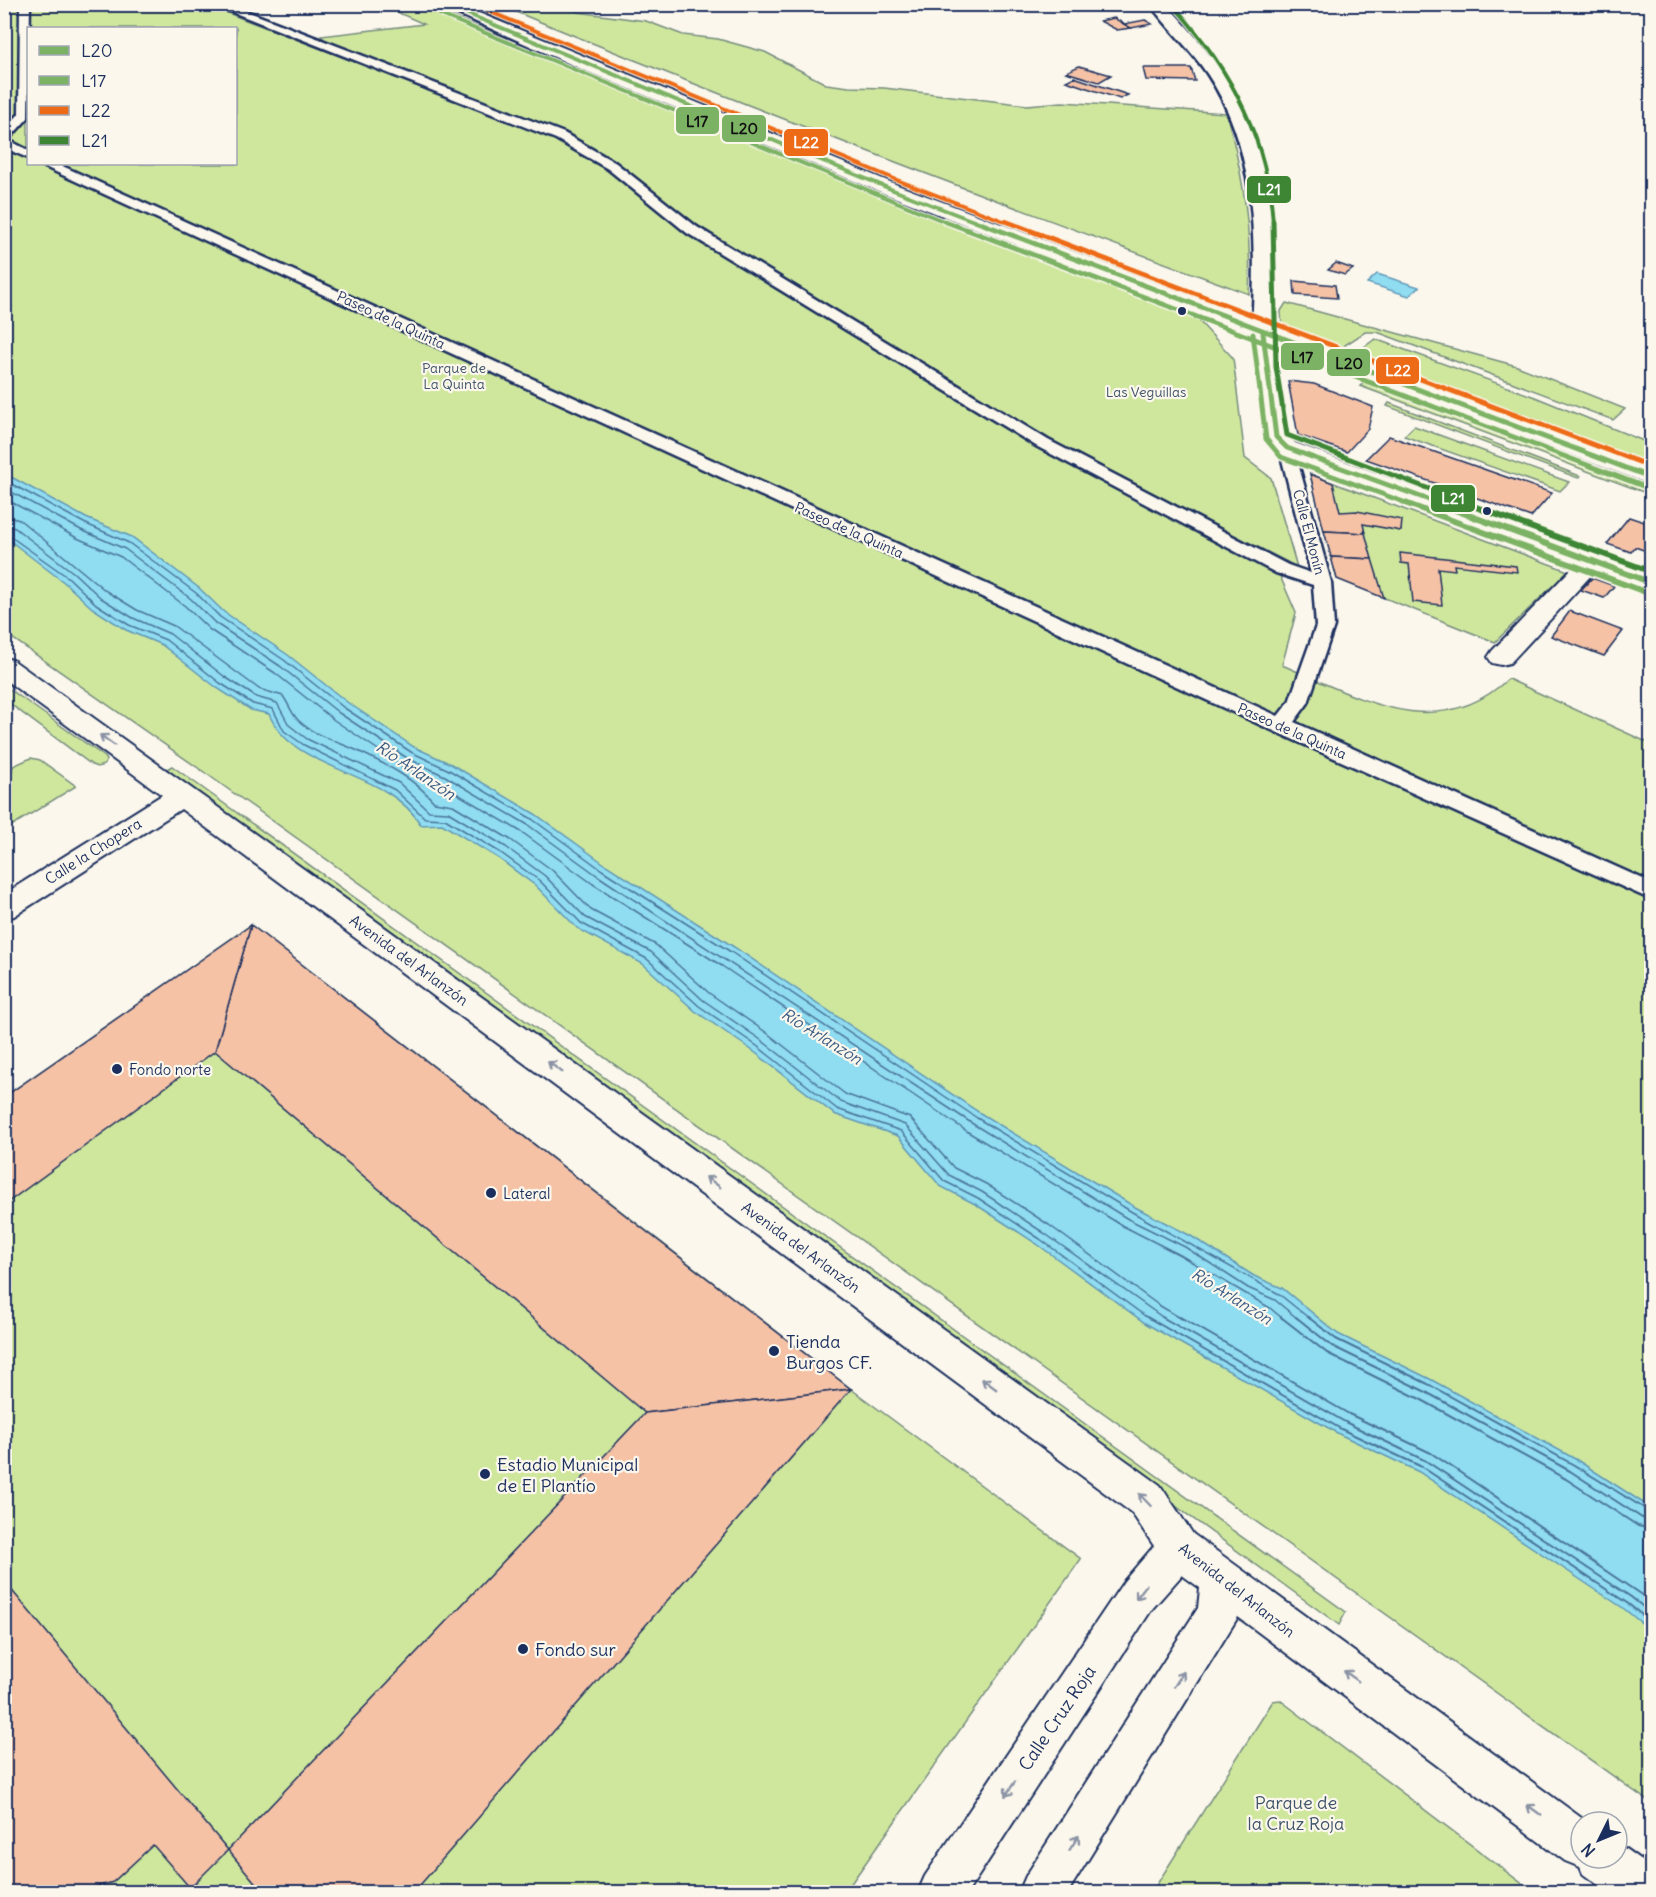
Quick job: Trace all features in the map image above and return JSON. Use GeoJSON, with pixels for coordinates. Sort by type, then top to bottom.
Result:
{"type":"FeatureCollection","features":[{"type":"Feature","properties":{"kind":"main road"},"geometry":{"type":"LineString","coordinates":[[443,4],[710,117],[1263,333],[1652,478]]}},
{"type":"Feature","properties":{"kind":"main road"},"geometry":{"type":"LineString","coordinates":[[1157,4],[1191,38],[1215,69],[1246,131],[1256,171],[1263,228],[1263,333]]}},
{"type":"Feature","properties":{"kind":"street"},"geometry":{"type":"LineString","coordinates":[[4,138],[25,115],[25,4]]}},
{"type":"Feature","properties":{"kind":"street"},"geometry":{"type":"LineString","coordinates":[[217,4],[560,136],[612,166],[692,230],[1042,442],[1282,569],[1322,582]]}},
{"type":"Feature","properties":{"kind":"street"},"geometry":{"type":"LineString","coordinates":[[4,143],[27,154]]}},
{"type":"Feature","properties":{"kind":"street","name":"Paseo de la Quinta"},"geometry":{"type":"LineString","coordinates":[[51,165],[1281,726],[1652,892]]}},
{"type":"Feature","properties":{"kind":"street","name":"Calle El Monín"},"geometry":{"type":"LineString","coordinates":[[1263,333],[1276,437],[1287,448],[1322,582],[1325,626],[1298,703],[1281,726]]}},
{"type":"Feature","properties":{"kind":"street"},"geometry":{"type":"LineString","coordinates":[[1287,448],[1652,583]]}},
{"type":"Feature","properties":{"kind":"street"},"geometry":{"type":"LineString","coordinates":[[1501,657],[1592,561]]}},
{"type":"Feature","properties":{"kind":"street","name":"Avenida del Arlanzón"},"geometry":{"type":"LineString","coordinates":[[4,666],[1146,1499],[1179,1548],[1569,1836]]}},
{"type":"Feature","properties":{"kind":"street","name":"Calle la Chopera"},"geometry":{"type":"LineString","coordinates":[[4,908],[182,795]]}},
{"type":"Feature","properties":{"kind":"street","name":"Calle Cruz Roja"},"geometry":{"type":"LineString","coordinates":[[941,1893],[1138,1595],[1160,1566],[1179,1548]]}},
{"type":"Feature","properties":{"kind":"street"},"geometry":{"type":"LineString","coordinates":[[1042,1893],[1218,1614],[1221,1581]]}},
{"type":"Feature","properties":{"kind":"street"},"geometry":{"type":"LineString","coordinates":[[1615,1870],[1646,1893]]}},
{"type":"Feature","properties":{"kind":"green space","name":"Parque de La Quinta"},"geometry":{"type":"Polygon","coordinates":[[[5,5],[207,5],[554,139],[605,168],[685,232],[1037,446],[1280,576],[1296,613],[1282,665],[1368,701],[1396,709],[1425,712],[1453,710],[1481,699],[1508,679],[1651,744],[1651,1803],[211,777],[5,633],[5,5]]]}},
{"type":"Feature","properties":{"kind":"green space","name":"Las Veguillas"},"geometry":{"type":"Polygon","coordinates":[[[381,5],[425,5],[888,195],[1139,293],[1199,321],[1233,358],[1245,458],[1271,478],[1297,567],[1048,439],[699,228],[656,196],[618,163],[567,133],[327,42],[321,36],[424,24],[381,5]]]}},
{"type":"Feature","properties":{"kind":"green space"},"geometry":{"type":"Polygon","coordinates":[[[499,5],[561,5],[578,12],[646,21],[683,35],[718,39],[765,52],[826,84],[884,88],[1027,105],[1062,102],[1226,113],[1237,158],[1248,225],[1249,294],[872,153],[499,5]]]}},
{"type":"Feature","properties":{"kind":"green space"},"geometry":{"type":"Polygon","coordinates":[[[1286,303],[1517,366],[1625,409],[1613,420],[1377,332],[1365,332],[1333,353],[1287,335],[1282,329],[1281,311],[1286,303]]]}},
{"type":"Feature","properties":{"kind":"green space"},"geometry":{"type":"Polygon","coordinates":[[[1375,339],[1535,397],[1651,444],[1651,470],[1475,405],[1481,399],[1356,353],[1375,339]]]}},
{"type":"Feature","properties":{"kind":"green space"},"geometry":{"type":"Polygon","coordinates":[[[1364,383],[1651,490],[1651,495],[1360,386],[1364,383]]]}},
{"type":"Feature","properties":{"kind":"green space"},"geometry":{"type":"Polygon","coordinates":[[[1389,403],[1580,476],[1578,478],[1387,406],[1389,403]]]}},
{"type":"Feature","properties":{"kind":"green space"},"geometry":{"type":"Polygon","coordinates":[[[1414,426],[1569,482],[1560,491],[1404,436],[1414,426]]]}},
{"type":"Feature","properties":{"kind":"green space"},"geometry":{"type":"Polygon","coordinates":[[[1310,474],[1568,571],[1495,642],[1337,579],[1310,474]]]}},
{"type":"Feature","properties":{"kind":"green space"},"geometry":{"type":"Polygon","coordinates":[[[5,686],[105,757],[107,760],[104,765],[97,767],[92,765],[5,700],[5,686]]]}},
{"type":"Feature","properties":{"kind":"green space"},"geometry":{"type":"Polygon","coordinates":[[[31,758],[40,760],[76,786],[5,830],[5,803],[13,766],[31,758]]]}},
{"type":"Feature","properties":{"kind":"green space"},"geometry":{"type":"Polygon","coordinates":[[[172,766],[1346,1612],[1339,1625],[165,770],[172,766]]]}},
{"type":"Feature","properties":{"kind":"green space","name":"Estadio Municipal de El Plantío"},"geometry":{"type":"Polygon","coordinates":[[[251,925],[851,1389],[1081,1559],[845,1892],[5,1892],[4,1097],[251,925]]]}},
{"type":"Feature","properties":{"kind":"green space","name":"Parque de la Cruz Roja"},"geometry":{"type":"Polygon","coordinates":[[[1280,1700],[1533,1892],[1152,1892],[1273,1701],[1280,1700]]]}},
{"type":"Feature","properties":{"kind":"water"},"geometry":{"type":"Polygon","coordinates":[[[1377,274],[1419,287],[1409,296],[1367,283],[1377,274]]]}},
{"type":"Feature","properties":{"kind":"water","name":"Río Arlanzón"},"geometry":{"type":"Polygon","coordinates":[[[4,473],[86,518],[132,537],[199,588],[224,612],[288,655],[347,702],[414,747],[451,764],[535,814],[606,865],[734,947],[980,1113],[1135,1207],[1191,1236],[1254,1276],[1282,1288],[1338,1334],[1430,1379],[1577,1460],[1651,1508],[1651,1631],[1623,1608],[1419,1472],[1339,1434],[1145,1323],[1037,1244],[975,1204],[940,1186],[898,1136],[834,1114],[753,1051],[695,1011],[643,964],[577,928],[536,886],[498,858],[442,824],[421,825],[405,806],[386,792],[298,748],[281,734],[269,714],[251,710],[217,688],[162,645],[126,630],[92,608],[65,583],[5,537],[4,473]]]}},
{"type":"Feature","properties":{"kind":"building"},"geometry":{"type":"Polygon","coordinates":[[[1114,18],[1131,28],[1117,30],[1100,21],[1114,18]]]}},
{"type":"Feature","properties":{"kind":"building"},"geometry":{"type":"Polygon","coordinates":[[[1145,20],[1152,24],[1131,28],[1124,24],[1145,20]]]}},
{"type":"Feature","properties":{"kind":"building"},"geometry":{"type":"Polygon","coordinates":[[[1079,66],[1111,75],[1099,82],[1066,72],[1079,66]]]}},
{"type":"Feature","properties":{"kind":"building"},"geometry":{"type":"Polygon","coordinates":[[[1143,68],[1191,68],[1195,81],[1146,80],[1143,68]]]}},
{"type":"Feature","properties":{"kind":"building"},"geometry":{"type":"Polygon","coordinates":[[[1074,77],[1128,95],[1120,99],[1066,81],[1074,77]]]}},
{"type":"Feature","properties":{"kind":"building"},"geometry":{"type":"Polygon","coordinates":[[[1336,263],[1353,269],[1345,275],[1328,270],[1336,263]]]}},
{"type":"Feature","properties":{"kind":"building"},"geometry":{"type":"Polygon","coordinates":[[[1294,281],[1335,285],[1337,298],[1295,295],[1294,281]]]}},
{"type":"Feature","properties":{"kind":"building"},"geometry":{"type":"Polygon","coordinates":[[[1288,381],[1314,384],[1373,407],[1368,429],[1347,452],[1298,435],[1288,381]]]}},
{"type":"Feature","properties":{"kind":"building"},"geometry":{"type":"Polygon","coordinates":[[[1389,436],[1552,493],[1531,517],[1366,459],[1389,436]]]}},
{"type":"Feature","properties":{"kind":"building"},"geometry":{"type":"Polygon","coordinates":[[[1310,474],[1333,483],[1340,512],[1357,511],[1402,520],[1401,531],[1363,524],[1365,533],[1324,531],[1310,474]]]}},
{"type":"Feature","properties":{"kind":"building"},"geometry":{"type":"Polygon","coordinates":[[[1629,517],[1647,523],[1652,518],[1652,553],[1635,547],[1631,552],[1607,544],[1629,517]]]}},
{"type":"Feature","properties":{"kind":"building"},"geometry":{"type":"Polygon","coordinates":[[[1324,531],[1365,533],[1372,559],[1331,557],[1324,531]]]}},
{"type":"Feature","properties":{"kind":"building"},"geometry":{"type":"Polygon","coordinates":[[[1400,553],[1516,566],[1517,572],[1454,565],[1455,570],[1438,568],[1442,605],[1413,602],[1409,564],[1401,563],[1400,553]]]}},
{"type":"Feature","properties":{"kind":"building"},"geometry":{"type":"Polygon","coordinates":[[[1331,557],[1372,559],[1384,598],[1337,579],[1331,557]]]}},
{"type":"Feature","properties":{"kind":"building"},"geometry":{"type":"Polygon","coordinates":[[[1592,578],[1614,586],[1604,598],[1581,590],[1592,578]]]}},
{"type":"Feature","properties":{"kind":"building"},"geometry":{"type":"Polygon","coordinates":[[[1570,611],[1623,631],[1604,656],[1551,636],[1570,611]]]}},
{"type":"Feature","properties":{"kind":"building","name":"Lateral"},"geometry":{"type":"Polygon","coordinates":[[[251,925],[851,1389],[645,1413],[215,1051],[251,925]]]}},
{"type":"Feature","properties":{"kind":"building","name":"Fondo norte"},"geometry":{"type":"Polygon","coordinates":[[[251,925],[215,1051],[4,1205],[4,1097],[251,925]]]}},
{"type":"Feature","properties":{"kind":"building","name":"Fondo sur"},"geometry":{"type":"Polygon","coordinates":[[[851,1389],[414,1892],[263,1892],[228,1850],[645,1413],[851,1389]]]}},
{"type":"Feature","properties":{"kind":"building"},"geometry":{"type":"Polygon","coordinates":[[[4,1581],[228,1850],[190,1888],[153,1845],[113,1882],[80,1892],[4,1892],[4,1581]]]}},
{"type":"Feature","properties":{"kind":"transit line","name":"L20"},"geometry":{"type":"LineString","coordinates":[[444,4],[893,190],[1652,478]]}},
{"type":"Feature","properties":{"kind":"transit line","name":"L22"},"geometry":{"type":"LineString","coordinates":[[471,4],[897,180],[1652,467]]}},
{"type":"Feature","properties":{"kind":"transit line","name":"L21"},"geometry":{"type":"LineString","coordinates":[[1172,4],[1196,30],[1217,58],[1235,88],[1249,118],[1260,151],[1273,218],[1276,367],[1287,435],[1652,572]]}},
{"type":"Feature","properties":{"kind":"transit line","name":"L17"},"geometry":{"type":"LineString","coordinates":[[439,14],[889,200],[1648,488]]}},
{"type":"Feature","properties":{"kind":"transit line","name":"L20"},"geometry":{"type":"LineString","coordinates":[[1263,333],[1276,437],[1287,448],[1652,583]]}},
{"type":"Feature","properties":{"kind":"transit line","name":"L17"},"geometry":{"type":"LineString","coordinates":[[1253,334],[1266,439],[1281,457],[1648,593]]}},
{"type":"Feature","properties":{"kind":"place","name":"Fondo norte"},"geometry":{"type":"Point","coordinates":[117,1069]}},
{"type":"Feature","properties":{"kind":"place","name":"Lateral"},"geometry":{"type":"Point","coordinates":[491,1193]}},
{"type":"Feature","properties":{"kind":"place","name":"Tienda Burgos CF."},"geometry":{"type":"Point","coordinates":[774,1351]}},
{"type":"Feature","properties":{"kind":"place","name":"Estadio Municipal de El Plantío"},"geometry":{"type":"Point","coordinates":[485,1474]}},
{"type":"Feature","properties":{"kind":"place","name":"Fondo sur"},"geometry":{"type":"Point","coordinates":[523,1649]}}]}
